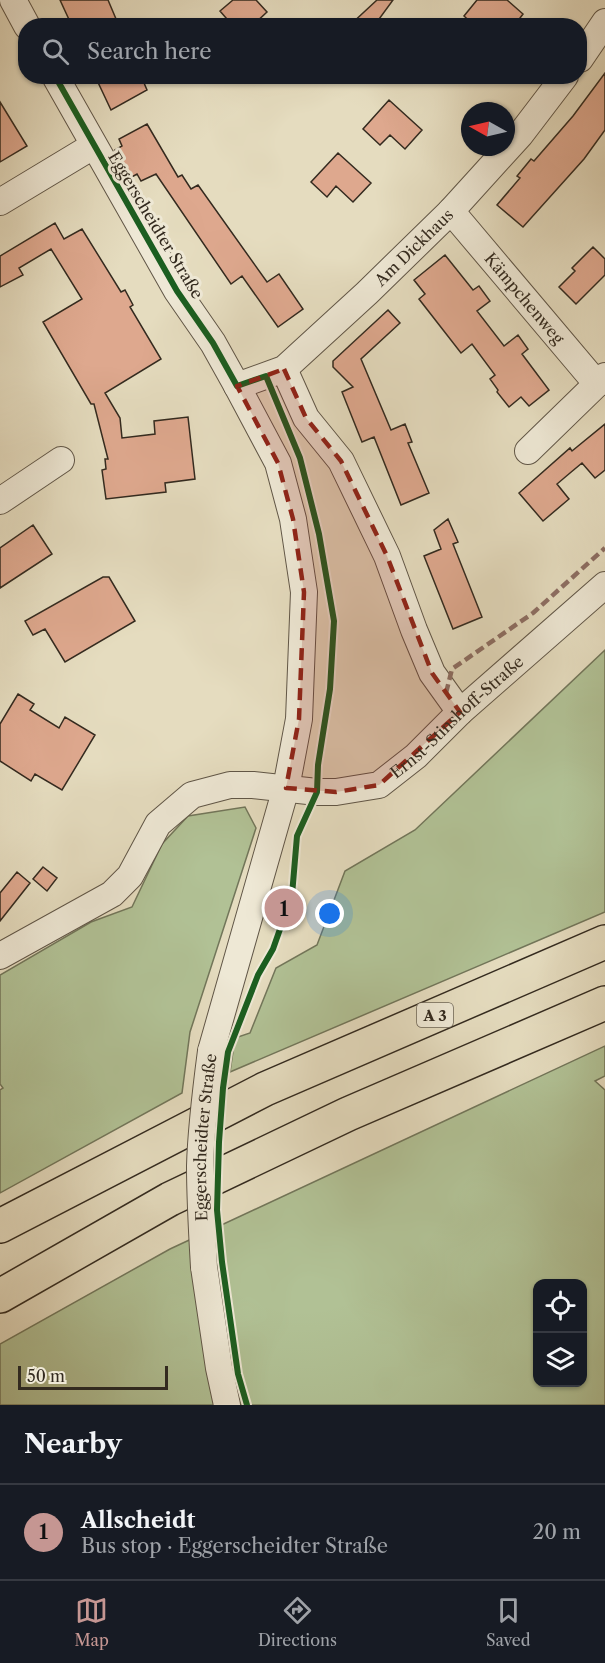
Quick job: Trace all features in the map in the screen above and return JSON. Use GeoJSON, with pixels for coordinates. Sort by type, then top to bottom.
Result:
{"type":"FeatureCollection","features":[{"type":"Feature","properties":{"kind":"highway","name":"A 3"},"geometry":{"type":"LineString","coordinates":[[0,1226],[265,1089],[605,942]]}},
{"type":"Feature","properties":{"kind":"highway"},"geometry":{"type":"LineString","coordinates":[[0,1296],[180,1194],[348,1114],[605,1003]]}},
{"type":"Feature","properties":{"kind":"street"},"geometry":{"type":"LineString","coordinates":[[13,0],[23,18]]}},
{"type":"Feature","properties":{"kind":"street"},"geometry":{"type":"LineString","coordinates":[[587,48],[605,22]]}},
{"type":"Feature","properties":{"kind":"street","name":"Eggerscheidter Straße"},"geometry":{"type":"LineString","coordinates":[[59,84],[177,291],[213,343],[278,464],[293,519],[304,591],[299,719],[286,788],[211,1051],[203,1111],[200,1212],[204,1267],[219,1368],[227,1405]]}},
{"type":"Feature","properties":{"kind":"street","name":"Am Dickhaus"},"geometry":{"type":"LineString","coordinates":[[237,386],[284,369],[367,293],[452,211],[520,135],[559,84]]}},
{"type":"Feature","properties":{"kind":"street"},"geometry":{"type":"LineString","coordinates":[[0,202],[93,146]]}},
{"type":"Feature","properties":{"kind":"street","name":"Kämpchenweg"},"geometry":{"type":"LineString","coordinates":[[452,211],[601,380]]}},
{"type":"Feature","properties":{"kind":"street"},"geometry":{"type":"LineString","coordinates":[[284,369],[306,418],[341,461],[387,556],[432,673],[460,712]]}},
{"type":"Feature","properties":{"kind":"street"},"geometry":{"type":"LineString","coordinates":[[528,451],[601,380]]}},
{"type":"Feature","properties":{"kind":"street"},"geometry":{"type":"LineString","coordinates":[[0,501],[61,460]]}},
{"type":"Feature","properties":{"kind":"street","name":"Ernst-Stinshoff-Straße"},"geometry":{"type":"LineString","coordinates":[[0,956],[112,894],[130,876],[158,824],[192,795],[230,785],[317,792],[336,792],[379,785],[416,756],[460,712],[605,585]]}},
{"type":"Feature","properties":{"kind":"highlighted area"},"geometry":{"type":"Polygon","coordinates":[[[284,369],[306,418],[341,461],[387,556],[432,673],[460,712],[379,785],[336,792],[286,788],[299,719],[304,592],[293,519],[278,463],[237,386],[284,369]]]}},
{"type":"Feature","properties":{"kind":"green space"},"geometry":{"type":"Polygon","coordinates":[[[605,650],[605,912],[230,1072],[235,1038],[250,1033],[276,968],[317,945],[345,871],[415,830],[605,650]]]}},
{"type":"Feature","properties":{"kind":"green space"},"geometry":{"type":"Polygon","coordinates":[[[245,807],[256,828],[190,1032],[182,1093],[0,1193],[0,1090],[3,1088],[0,1084],[0,975],[91,922],[132,907],[162,844],[188,816],[245,807]]]}},
{"type":"Feature","properties":{"kind":"green space"},"geometry":{"type":"Polygon","coordinates":[[[605,1046],[605,1076],[595,1081],[605,1090],[605,1405],[0,1405],[0,1344],[170,1249],[605,1046]]]}},
{"type":"Feature","properties":{"kind":"building"},"geometry":{"type":"Polygon","coordinates":[[[60,0],[108,0],[116,18],[68,18],[60,0]]]}},
{"type":"Feature","properties":{"kind":"building"},"geometry":{"type":"Polygon","coordinates":[[[233,0],[256,0],[267,12],[261,18],[226,18],[220,11],[233,0]]]}},
{"type":"Feature","properties":{"kind":"building"},"geometry":{"type":"Polygon","coordinates":[[[377,0],[393,0],[380,18],[358,18],[377,0]]]}},
{"type":"Feature","properties":{"kind":"building"},"geometry":{"type":"Polygon","coordinates":[[[477,0],[507,0],[523,14],[520,18],[466,18],[464,16],[477,0]]]}},
{"type":"Feature","properties":{"kind":"building"},"geometry":{"type":"Polygon","coordinates":[[[605,73],[605,130],[584,159],[523,227],[497,205],[520,178],[517,176],[531,159],[534,161],[573,116],[605,73]]]}},
{"type":"Feature","properties":{"kind":"building"},"geometry":{"type":"Polygon","coordinates":[[[99,84],[144,84],[147,90],[111,110],[99,84]]]}},
{"type":"Feature","properties":{"kind":"building"},"geometry":{"type":"Polygon","coordinates":[[[389,100],[422,130],[405,149],[390,135],[380,145],[363,129],[389,100]]]}},
{"type":"Feature","properties":{"kind":"building"},"geometry":{"type":"Polygon","coordinates":[[[0,102],[27,146],[0,162],[0,102]]]}},
{"type":"Feature","properties":{"kind":"building"},"geometry":{"type":"Polygon","coordinates":[[[147,124],[178,177],[182,175],[191,189],[198,185],[267,282],[279,274],[303,309],[278,327],[242,276],[231,284],[156,174],[141,181],[137,174],[130,178],[115,150],[122,146],[119,139],[147,124]]]}},
{"type":"Feature","properties":{"kind":"building"},"geometry":{"type":"Polygon","coordinates":[[[338,153],[371,183],[353,202],[336,186],[327,197],[311,182],[338,153]]]}},
{"type":"Feature","properties":{"kind":"building"},"geometry":{"type":"Polygon","coordinates":[[[55,223],[64,239],[82,229],[121,292],[125,290],[133,305],[130,307],[161,359],[105,393],[120,418],[122,438],[155,434],[154,421],[188,417],[195,479],[165,483],[166,492],[106,499],[102,470],[106,469],[105,459],[108,459],[94,404],[91,404],[43,322],[82,299],[51,249],[19,268],[23,275],[0,287],[0,256],[55,223]]]}},
{"type":"Feature","properties":{"kind":"building"},"geometry":{"type":"Polygon","coordinates":[[[593,247],[605,259],[605,275],[576,304],[559,287],[575,271],[572,268],[593,247]]]}},
{"type":"Feature","properties":{"kind":"building"},"geometry":{"type":"Polygon","coordinates":[[[445,255],[473,290],[479,286],[490,301],[477,311],[504,346],[518,335],[528,349],[522,354],[549,390],[529,406],[521,397],[509,407],[490,379],[495,375],[472,344],[461,353],[419,299],[425,294],[414,280],[445,255]]]}},
{"type":"Feature","properties":{"kind":"building"},"geometry":{"type":"Polygon","coordinates":[[[388,310],[400,323],[361,359],[391,430],[405,424],[412,442],[408,443],[429,493],[401,505],[374,437],[362,442],[342,392],[353,387],[333,367],[333,361],[388,310]]]}},
{"type":"Feature","properties":{"kind":"building"},"geometry":{"type":"Polygon","coordinates":[[[605,424],[605,470],[595,478],[582,463],[557,484],[569,499],[543,521],[519,493],[570,448],[572,451],[605,424]]]}},
{"type":"Feature","properties":{"kind":"building"},"geometry":{"type":"Polygon","coordinates":[[[448,519],[458,542],[453,544],[482,617],[453,629],[424,556],[441,549],[434,530],[448,519]]]}},
{"type":"Feature","properties":{"kind":"building"},"geometry":{"type":"Polygon","coordinates":[[[33,525],[52,554],[0,588],[0,548],[33,525]]]}},
{"type":"Feature","properties":{"kind":"building"},"geometry":{"type":"Polygon","coordinates":[[[103,577],[109,577],[135,621],[65,662],[45,629],[33,635],[25,621],[103,577]]]}},
{"type":"Feature","properties":{"kind":"building"},"geometry":{"type":"Polygon","coordinates":[[[18,694],[34,704],[30,710],[59,728],[65,717],[95,735],[62,790],[35,774],[31,781],[0,761],[0,724],[18,694]]]}},
{"type":"Feature","properties":{"kind":"building"},"geometry":{"type":"Polygon","coordinates":[[[43,867],[57,878],[47,891],[33,879],[43,867]]]}},
{"type":"Feature","properties":{"kind":"building"},"geometry":{"type":"Polygon","coordinates":[[[17,872],[30,883],[0,921],[0,893],[17,872]]]}},
{"type":"Feature","properties":{"kind":"marked path"},"geometry":{"type":"LineString","coordinates":[[446,693],[452,669],[533,613],[605,548]]}},
{"type":"Feature","properties":{"kind":"cycle path"},"geometry":{"type":"LineString","coordinates":[[60,84],[177,291],[213,343],[237,386],[266,376],[300,458],[319,534],[334,621],[330,689],[318,765],[317,792],[297,836],[292,895],[273,949],[258,975],[228,1052],[223,1088],[217,1210],[238,1374],[247,1405]]}},
{"type":"Feature","properties":{"kind":"place","name":"Allscheidt"},"geometry":{"type":"Point","coordinates":[284,908]}}]}
